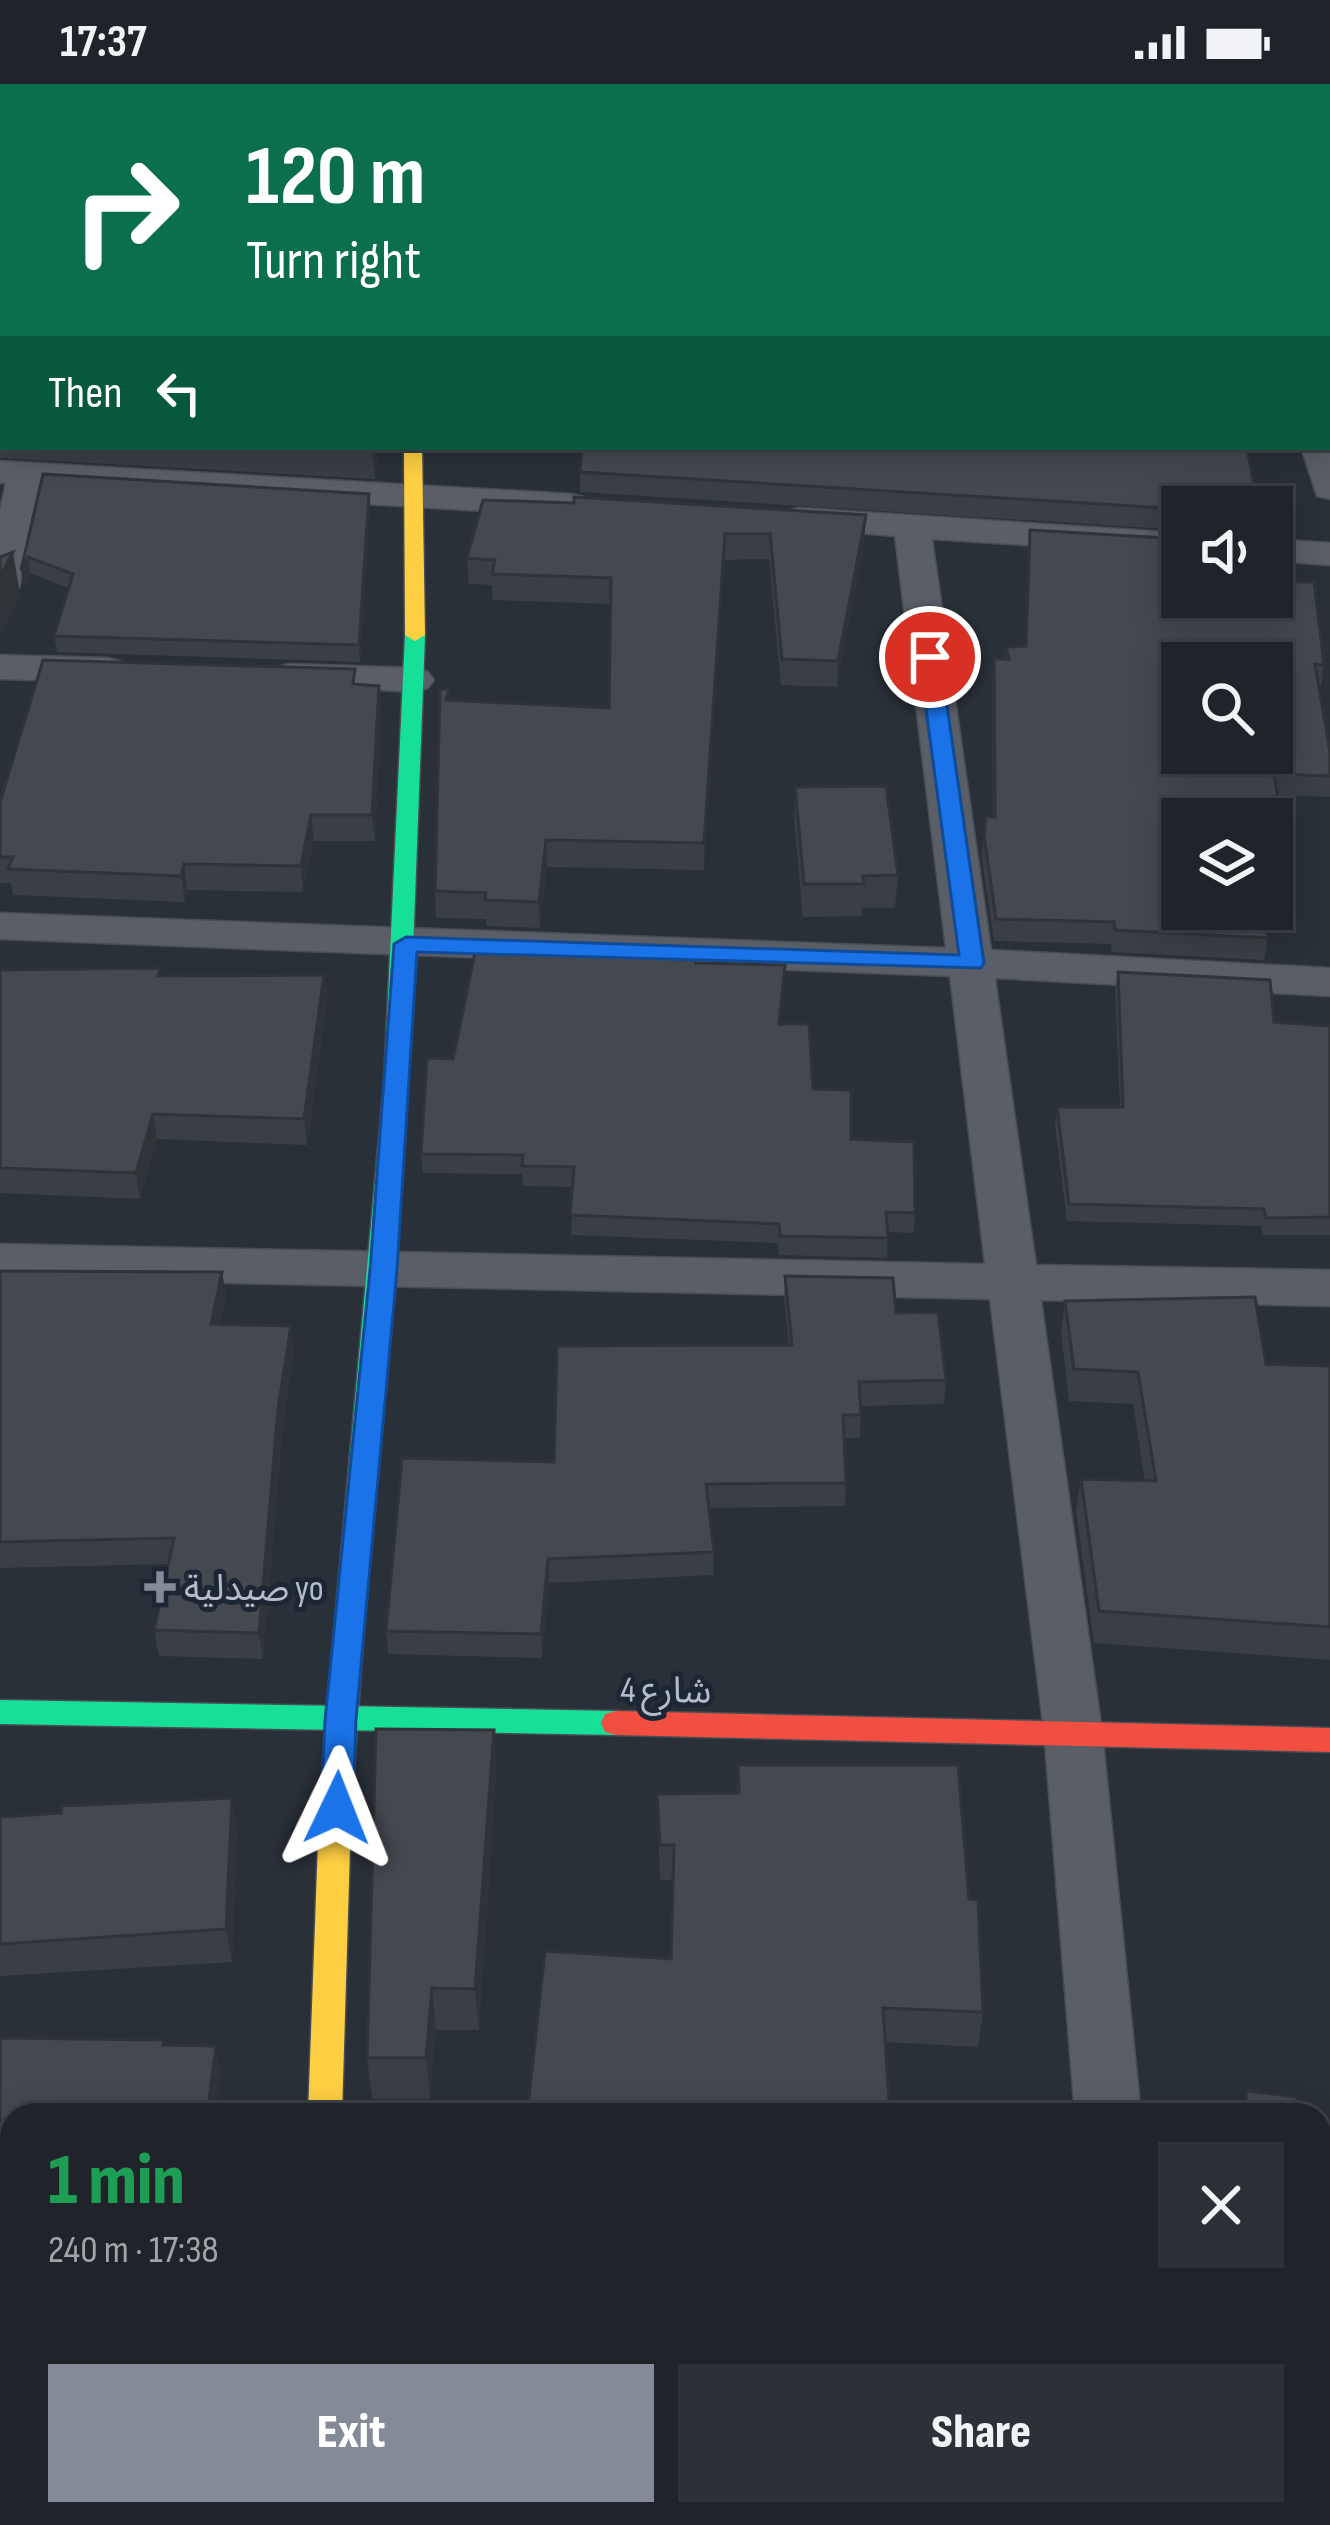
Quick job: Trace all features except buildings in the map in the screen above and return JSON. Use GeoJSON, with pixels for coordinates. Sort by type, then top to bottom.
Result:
{"type":"FeatureCollection","features":[{"type":"Feature","properties":{"kind":"street"},"geometry":{"type":"LineString","coordinates":[[325,2103],[340,1720],[384,1270],[406,944],[414,680],[413,450]]}},
{"type":"Feature","properties":{"kind":"street"},"geometry":{"type":"LineString","coordinates":[[1320,450],[1330,488]]}},
{"type":"Feature","properties":{"kind":"street"},"geometry":{"type":"LineString","coordinates":[[0,588],[13,472],[604,507]]}},
{"type":"Feature","properties":{"kind":"street"},"geometry":{"type":"LineString","coordinates":[[770,518],[1161,543]]}},
{"type":"Feature","properties":{"kind":"street"},"geometry":{"type":"LineString","coordinates":[[912,526],[1072,1731],[1107,2103]]}},
{"type":"Feature","properties":{"kind":"street"},"geometry":{"type":"LineString","coordinates":[[1293,551],[1330,554]]}},
{"type":"Feature","properties":{"kind":"street"},"geometry":{"type":"LineString","coordinates":[[0,667],[138,671]]}},
{"type":"Feature","properties":{"kind":"street"},"geometry":{"type":"LineString","coordinates":[[253,675],[414,680]]}},
{"type":"Feature","properties":{"kind":"street"},"geometry":{"type":"LineString","coordinates":[[0,926],[972,963],[1330,982]]}},
{"type":"Feature","properties":{"kind":"street"},"geometry":{"type":"LineString","coordinates":[[0,1262],[1330,1288]]}},
{"type":"Feature","properties":{"kind":"street","name":"شارع 4"},"geometry":{"type":"LineString","coordinates":[[0,1712],[1330,1740]]}},
{"type":"Feature","properties":{"kind":"traffic: fast"},"geometry":{"type":"LineString","coordinates":[[348,1641],[396,1082],[415,635]]}},
{"type":"Feature","properties":{"kind":"traffic: fast"},"geometry":{"type":"LineString","coordinates":[[0,1712],[616,1723]]}},
{"type":"Feature","properties":{"kind":"traffic: slow"},"geometry":{"type":"LineString","coordinates":[[413,450],[415,635]]}},
{"type":"Feature","properties":{"kind":"traffic: slow"},"geometry":{"type":"LineString","coordinates":[[325,2103],[335,1815],[348,1641]]}},
{"type":"Feature","properties":{"kind":"traffic: jam"},"geometry":{"type":"LineString","coordinates":[[616,1723],[1330,1740]]}},
{"type":"Feature","properties":{"kind":"place","name":"صيدلية yo"},"geometry":{"type":"Point","coordinates":[160,1587]}},
{"type":"Feature","properties":{"kind":"route"},"geometry":{"type":"LineString","coordinates":[[337,1808],[340,1720],[384,1270],[406,944],[972,963],[930,657]]}}]}
